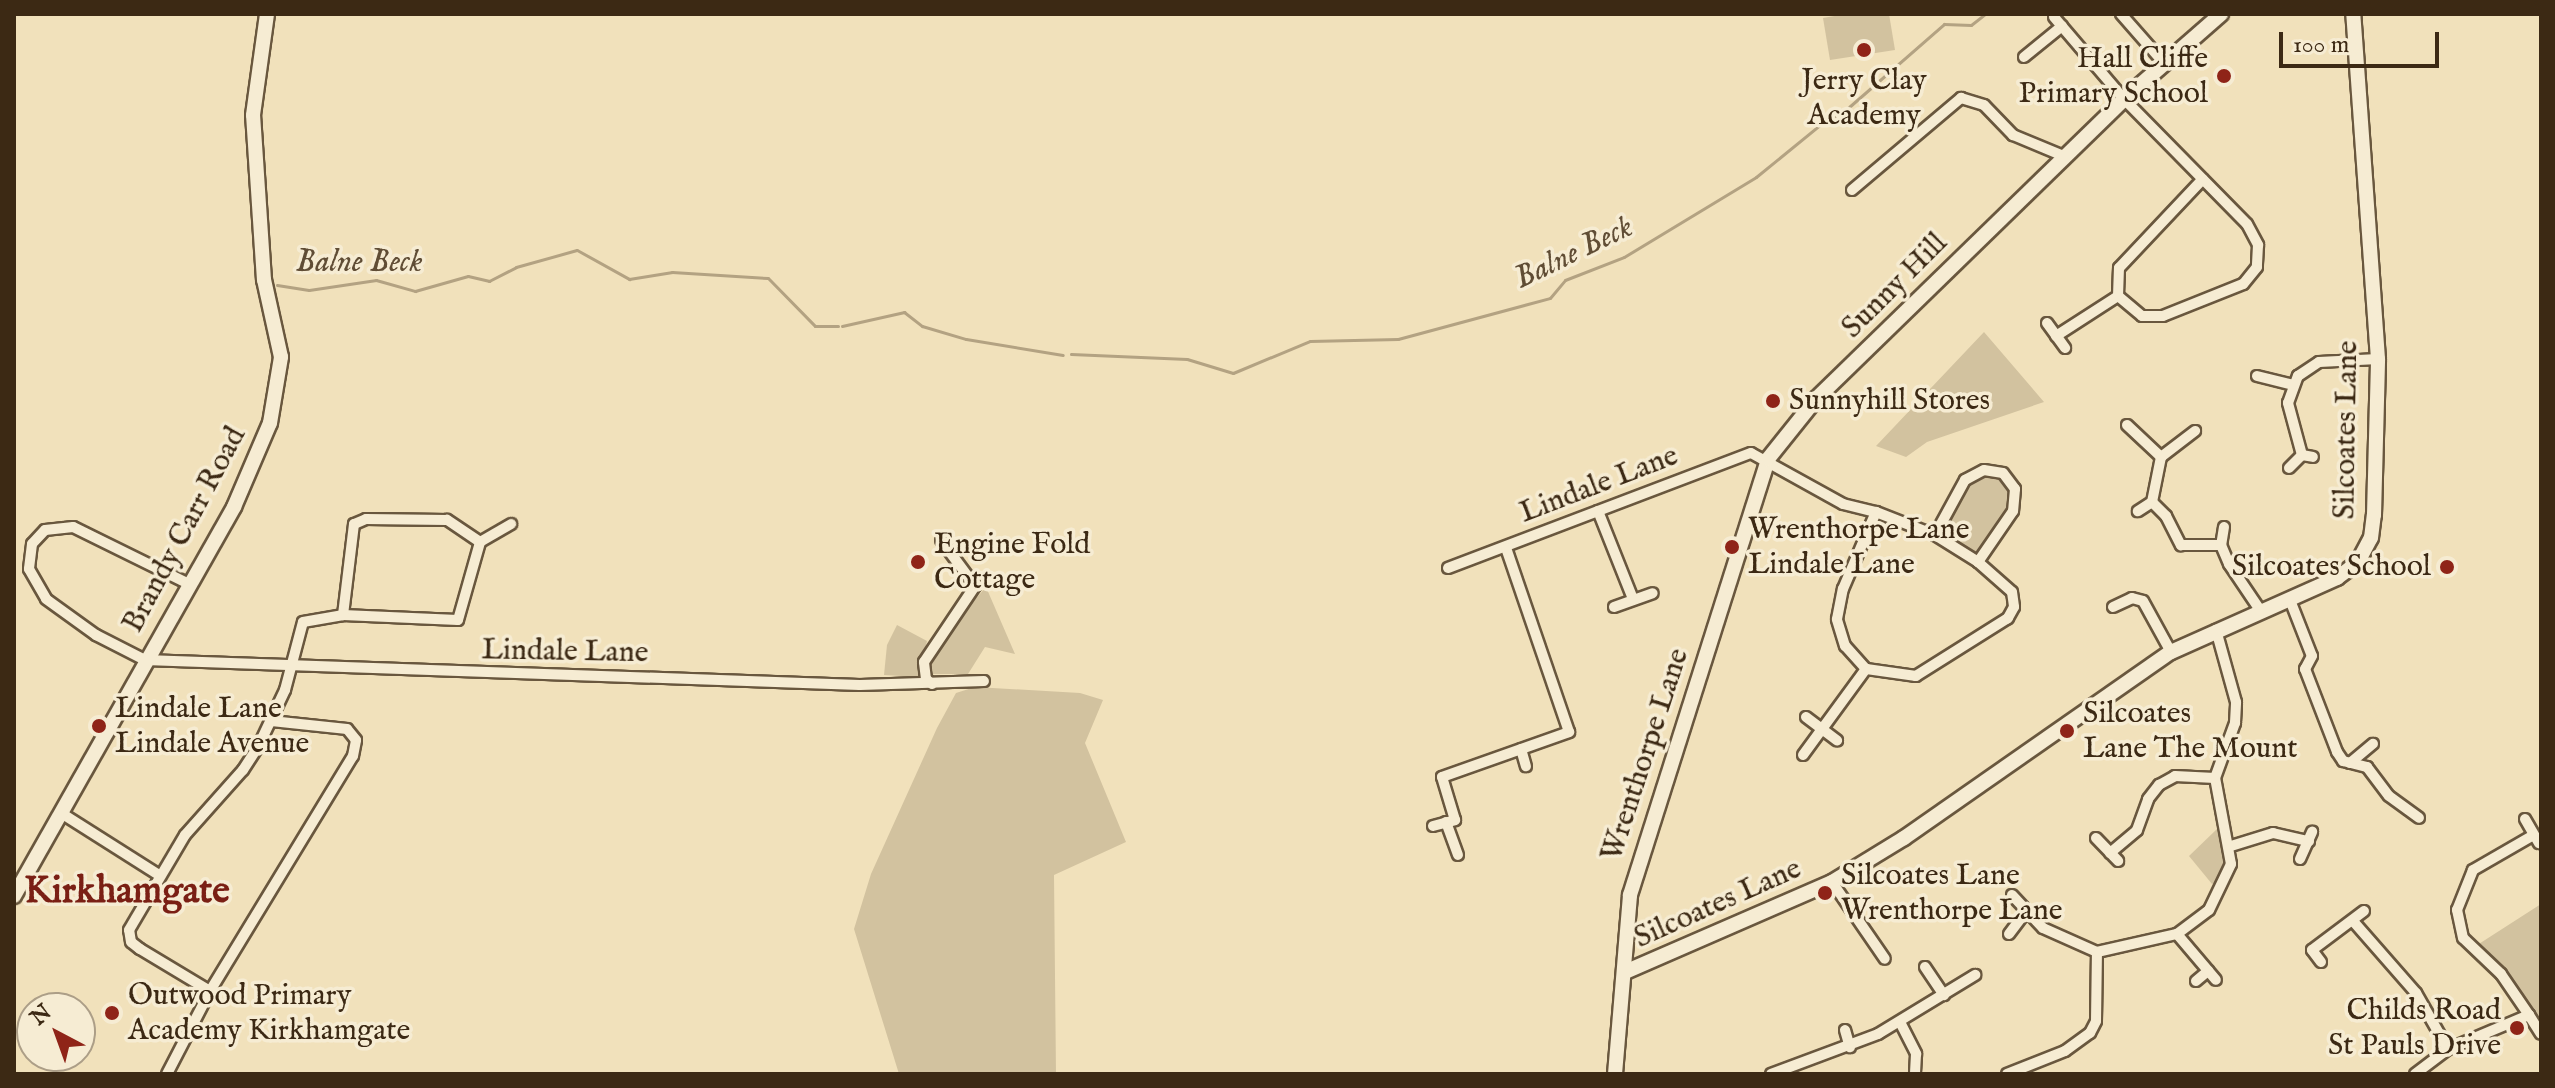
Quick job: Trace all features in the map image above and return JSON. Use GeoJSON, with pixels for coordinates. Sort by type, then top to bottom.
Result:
{"type":"FeatureCollection","features":[{"type":"Feature","properties":{"kind":"street","name":"Brandy Carr Road"},"geometry":{"type":"LineString","coordinates":[[14,896],[245,484],[280,389],[281,357],[264,280],[253,115],[267,14]]}},
{"type":"Feature","properties":{"kind":"street"},"geometry":{"type":"LineString","coordinates":[[2121,14],[2164,63]]}},
{"type":"Feature","properties":{"kind":"street"},"geometry":{"type":"LineString","coordinates":[[1852,190],[1961,98],[1984,105],[2013,135],[2066,157],[2124,99],[2221,14]]}},
{"type":"Feature","properties":{"kind":"street","name":"Silcoates Lane"},"geometry":{"type":"LineString","coordinates":[[1625,972],[1832,882],[1904,838],[2171,652],[2347,573],[2366,550],[2374,515],[2378,359],[2353,14]]}},
{"type":"Feature","properties":{"kind":"street"},"geometry":{"type":"LineString","coordinates":[[2054,17],[2124,99],[2203,179],[2254,233],[2259,255],[2251,277],[2232,290],[2153,318],[2131,310],[2118,296],[2115,281],[2126,257],[2203,179]]}},
{"type":"Feature","properties":{"kind":"street"},"geometry":{"type":"LineString","coordinates":[[2024,57],[2062,26]]}},
{"type":"Feature","properties":{"kind":"street","name":"Sunny Hill"},"geometry":{"type":"LineString","coordinates":[[1768,459],[1816,399],[2066,157]]}},
{"type":"Feature","properties":{"kind":"street"},"geometry":{"type":"LineString","coordinates":[[2056,336],[2118,296]]}},
{"type":"Feature","properties":{"kind":"street"},"geometry":{"type":"LineString","coordinates":[[2047,323],[2065,348]]}},
{"type":"Feature","properties":{"kind":"street"},"geometry":{"type":"LineString","coordinates":[[2289,468],[2308,456],[2288,411],[2292,385],[2310,365],[2378,359]]}},
{"type":"Feature","properties":{"kind":"street"},"geometry":{"type":"LineString","coordinates":[[2257,376],[2292,385]]}},
{"type":"Feature","properties":{"kind":"street"},"geometry":{"type":"LineString","coordinates":[[2127,425],[2161,457]]}},
{"type":"Feature","properties":{"kind":"street"},"geometry":{"type":"LineString","coordinates":[[2195,431],[2161,457],[2152,502],[2181,545],[2221,545]]}},
{"type":"Feature","properties":{"kind":"street","name":"Lindale Lane"},"geometry":{"type":"LineString","coordinates":[[1448,568],[1751,453],[1768,459]]}},
{"type":"Feature","properties":{"kind":"street"},"geometry":{"type":"LineString","coordinates":[[1768,459],[1843,504],[1876,512],[1935,535],[1978,562],[2012,592],[2014,607],[2008,618],[1916,676],[1866,669],[1845,646],[1837,619],[1843,589],[1876,512]]}},
{"type":"Feature","properties":{"kind":"street","name":"Wrenthorpe Lane"},"geometry":{"type":"LineString","coordinates":[[1615,1074],[1630,895],[1640,855],[1768,459]]}},
{"type":"Feature","properties":{"kind":"street"},"geometry":{"type":"LineString","coordinates":[[1935,535],[1965,480],[1984,470],[2003,473],[2011,480],[2016,501],[1978,562]]}},
{"type":"Feature","properties":{"kind":"street"},"geometry":{"type":"LineString","coordinates":[[2138,511],[2152,502]]}},
{"type":"Feature","properties":{"kind":"street"},"geometry":{"type":"LineString","coordinates":[[1598,511],[1633,599]]}},
{"type":"Feature","properties":{"kind":"street"},"geometry":{"type":"LineString","coordinates":[[343,615],[354,524],[366,519],[447,520],[480,542]]}},
{"type":"Feature","properties":{"kind":"street"},"geometry":{"type":"LineString","coordinates":[[210,991],[131,942],[129,930],[159,875],[212,801],[243,770],[271,721],[303,622],[343,615],[458,620],[480,542],[511,524]]}},
{"type":"Feature","properties":{"kind":"street"},"geometry":{"type":"LineString","coordinates":[[145,660],[96,635],[46,599],[29,569],[35,538],[50,528],[73,527],[189,584]]}},
{"type":"Feature","properties":{"kind":"street"},"geometry":{"type":"LineString","coordinates":[[2224,527],[2221,545],[2262,613]]}},
{"type":"Feature","properties":{"kind":"street"},"geometry":{"type":"LineString","coordinates":[[932,684],[926,679],[924,662],[975,586],[941,540]]}},
{"type":"Feature","properties":{"kind":"street"},"geometry":{"type":"LineString","coordinates":[[1433,826],[1455,820],[1442,777],[1569,732],[1506,548]]}},
{"type":"Feature","properties":{"kind":"street"},"geometry":{"type":"LineString","coordinates":[[1614,607],[1653,593]]}},
{"type":"Feature","properties":{"kind":"street"},"geometry":{"type":"LineString","coordinates":[[2113,607],[2132,598],[2143,601],[2171,652]]}},
{"type":"Feature","properties":{"kind":"street"},"geometry":{"type":"LineString","coordinates":[[2290,600],[2312,656],[2305,669],[2330,740],[2345,764]]}},
{"type":"Feature","properties":{"kind":"street"},"geometry":{"type":"LineString","coordinates":[[2012,895],[2025,913],[2043,928],[2097,952],[2177,934],[2209,910],[2219,895],[2231,846],[2216,801],[2215,778],[2235,723],[2236,702],[2216,630]]}},
{"type":"Feature","properties":{"kind":"street","name":"Lindale Lane"},"geometry":{"type":"LineString","coordinates":[[145,660],[289,668],[932,684],[984,681]]}},
{"type":"Feature","properties":{"kind":"street"},"geometry":{"type":"LineString","coordinates":[[1803,755],[1866,669]]}},
{"type":"Feature","properties":{"kind":"street"},"geometry":{"type":"LineString","coordinates":[[1806,717],[1837,740]]}},
{"type":"Feature","properties":{"kind":"street"},"geometry":{"type":"LineString","coordinates":[[167,1074],[172,1058],[210,991],[353,756],[356,740],[347,729],[271,721]]}},
{"type":"Feature","properties":{"kind":"street"},"geometry":{"type":"LineString","coordinates":[[2345,764],[2373,744]]}},
{"type":"Feature","properties":{"kind":"street"},"geometry":{"type":"LineString","coordinates":[[1521,749],[1526,766]]}},
{"type":"Feature","properties":{"kind":"street"},"geometry":{"type":"LineString","coordinates":[[2345,764],[2367,767],[2389,796],[2419,818]]}},
{"type":"Feature","properties":{"kind":"street"},"geometry":{"type":"LineString","coordinates":[[2096,838],[2114,857],[2137,830],[2148,799],[2159,785],[2175,776],[2215,778]]}},
{"type":"Feature","properties":{"kind":"street"},"geometry":{"type":"LineString","coordinates":[[61,813],[159,875]]}},
{"type":"Feature","properties":{"kind":"street"},"geometry":{"type":"LineString","coordinates":[[2525,819],[2535,839],[2473,870],[2457,910],[2463,938],[2501,974],[2541,1034]]}},
{"type":"Feature","properties":{"kind":"street"},"geometry":{"type":"LineString","coordinates":[[1446,822],[1458,855]]}},
{"type":"Feature","properties":{"kind":"street"},"geometry":{"type":"LineString","coordinates":[[2231,846],[2273,833],[2310,836],[2300,859]]}},
{"type":"Feature","properties":{"kind":"street","name":"Silcoates Lane"},"geometry":{"type":"LineString","coordinates":[[1832,882],[1885,959]]}},
{"type":"Feature","properties":{"kind":"street"},"geometry":{"type":"LineString","coordinates":[[2321,962],[2312,950],[2364,911]]}},
{"type":"Feature","properties":{"kind":"street"},"geometry":{"type":"LineString","coordinates":[[2009,934],[2025,913]]}},
{"type":"Feature","properties":{"kind":"street"},"geometry":{"type":"LineString","coordinates":[[2353,921],[2416,993],[2448,1049]]}},
{"type":"Feature","properties":{"kind":"street"},"geometry":{"type":"LineString","coordinates":[[2177,934],[2216,980]]}},
{"type":"Feature","properties":{"kind":"street"},"geometry":{"type":"LineString","coordinates":[[2007,1074],[2065,1051],[2090,1033],[2096,1021],[2097,952]]}},
{"type":"Feature","properties":{"kind":"street"},"geometry":{"type":"LineString","coordinates":[[1925,967],[1944,995]]}},
{"type":"Feature","properties":{"kind":"street"},"geometry":{"type":"LineString","coordinates":[[2196,981],[2208,971]]}},
{"type":"Feature","properties":{"kind":"street"},"geometry":{"type":"LineString","coordinates":[[1771,1074],[1850,1047],[1900,1022],[1975,975]]}},
{"type":"Feature","properties":{"kind":"street"},"geometry":{"type":"LineString","coordinates":[[2415,1074],[2448,1049],[2529,1015]]}},
{"type":"Feature","properties":{"kind":"street"},"geometry":{"type":"LineString","coordinates":[[1900,1022],[1916,1054],[1915,1074]]}},
{"type":"Feature","properties":{"kind":"street"},"geometry":{"type":"LineString","coordinates":[[1845,1030],[1850,1047]]}},
{"type":"Feature","properties":{"kind":"shaded area"},"geometry":{"type":"Polygon","coordinates":[[[1846,14],[1889,14],[1895,50],[1830,60],[1823,18],[1846,14]]]}},
{"type":"Feature","properties":{"kind":"shaded area"},"geometry":{"type":"Polygon","coordinates":[[[1984,332],[2044,402],[1927,442],[1906,457],[1876,446],[1984,332]]]}},
{"type":"Feature","properties":{"kind":"shaded area"},"geometry":{"type":"Polygon","coordinates":[[[1974,473],[2003,473],[2016,501],[1978,562],[1935,535],[1974,473]]]}},
{"type":"Feature","properties":{"kind":"shaded area"},"geometry":{"type":"Polygon","coordinates":[[[986,587],[1015,654],[985,647],[968,674],[932,674],[932,657],[947,631],[986,587]]]}},
{"type":"Feature","properties":{"kind":"shaded area"},"geometry":{"type":"Polygon","coordinates":[[[897,625],[927,641],[919,677],[884,675],[887,645],[897,625]]]}},
{"type":"Feature","properties":{"kind":"shaded area"},"geometry":{"type":"Polygon","coordinates":[[[975,687],[1080,693],[1103,700],[1085,743],[1126,842],[1054,875],[1056,1074],[899,1074],[854,929],[871,874],[937,728],[956,693],[975,687]]]}},
{"type":"Feature","properties":{"kind":"shaded area"},"geometry":{"type":"Polygon","coordinates":[[[2217,829],[2226,858],[2219,881],[2212,884],[2189,856],[2217,829]]]}},
{"type":"Feature","properties":{"kind":"shaded area"},"geometry":{"type":"Polygon","coordinates":[[[2541,904],[2541,1034],[2515,993],[2471,949],[2541,904]]]}},
{"type":"Feature","properties":{"kind":"waterway","name":"Balne Beck"},"geometry":{"type":"LineString","coordinates":[[1071,354],[1187,359],[1233,373],[1310,341],[1398,339],[1550,298],[1565,280],[1624,257],[1756,177],[1827,119],[1841,114],[1944,24],[1971,25],[1985,14]]}},
{"type":"Feature","properties":{"kind":"waterway","name":"Balne Beck"},"geometry":{"type":"LineString","coordinates":[[277,285],[309,290],[376,280],[415,291],[468,276],[489,281],[516,267],[577,250],[629,279],[672,272],[768,278],[815,326],[838,326]]}},
{"type":"Feature","properties":{"kind":"waterway","name":"Balne Beck"},"geometry":{"type":"LineString","coordinates":[[842,326],[904,312],[922,326],[966,339],[1063,355]]}},
{"type":"Feature","properties":{"kind":"place","name":"Jerry Clay Academy"},"geometry":{"type":"Point","coordinates":[1864,50]}},
{"type":"Feature","properties":{"kind":"place","name":"Hall Cliffe Primary School"},"geometry":{"type":"Point","coordinates":[2224,76]}},
{"type":"Feature","properties":{"kind":"place","name":"Sunnyhill Stores"},"geometry":{"type":"Point","coordinates":[1773,401]}},
{"type":"Feature","properties":{"kind":"place","name":"Wrenthorpe Lane Lindale Lane"},"geometry":{"type":"Point","coordinates":[1732,547]}},
{"type":"Feature","properties":{"kind":"place","name":"Engine Fold Cottage"},"geometry":{"type":"Point","coordinates":[918,562]}},
{"type":"Feature","properties":{"kind":"place","name":"Silcoates School"},"geometry":{"type":"Point","coordinates":[2447,567]}},
{"type":"Feature","properties":{"kind":"place","name":"Lindale Lane Lindale Avenue"},"geometry":{"type":"Point","coordinates":[99,726]}},
{"type":"Feature","properties":{"kind":"place","name":"Silcoates Lane The Mount"},"geometry":{"type":"Point","coordinates":[2067,731]}},
{"type":"Feature","properties":{"kind":"place","name":"Silcoates Lane Wrenthorpe Lane"},"geometry":{"type":"Point","coordinates":[1825,893]}},
{"type":"Feature","properties":{"kind":"place","name":"Outwood Primary Academy Kirkhamgate"},"geometry":{"type":"Point","coordinates":[112,1013]}},
{"type":"Feature","properties":{"kind":"place","name":"Childs Road St Pauls Drive"},"geometry":{"type":"Point","coordinates":[2517,1028]}},
{"type":"Feature","properties":{"kind":"district","name":"Kirkhamgate"},"geometry":{"type":"Point","coordinates":[127,893]}}]}
